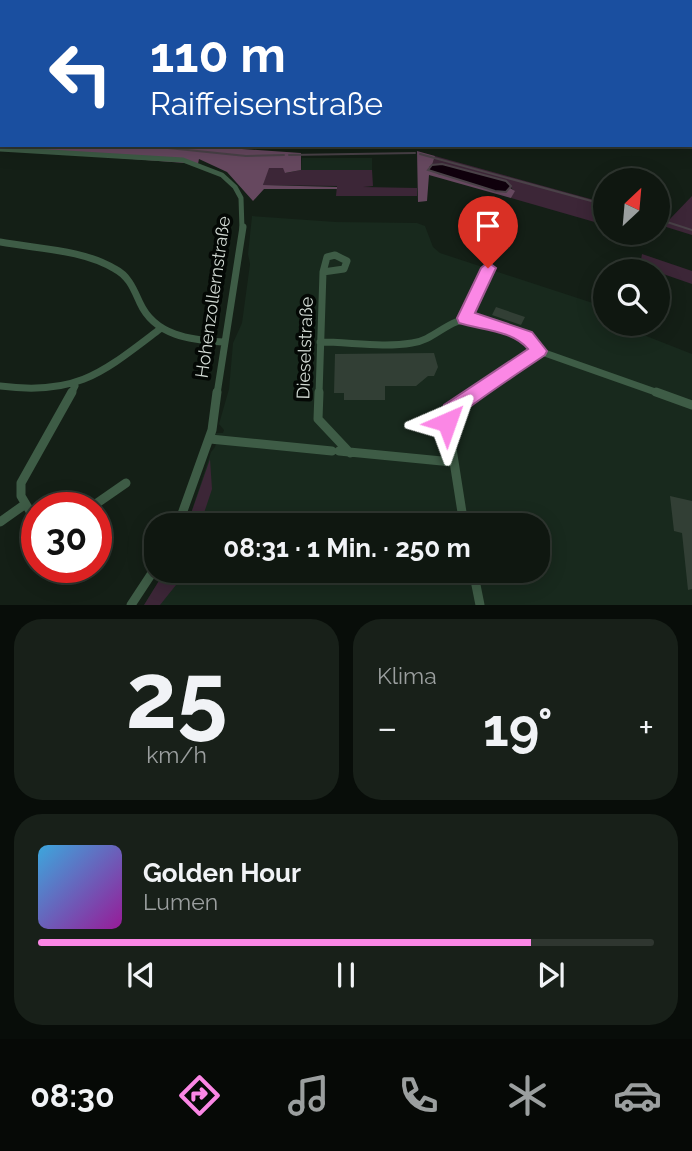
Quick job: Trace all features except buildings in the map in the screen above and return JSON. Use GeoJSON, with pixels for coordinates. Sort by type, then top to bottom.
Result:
{"type":"FeatureCollection","features":[{"type":"Feature","properties":{"kind":"street","name":"Hohenzollernstraße"},"geometry":{"type":"LineString","coordinates":[[0,149],[175,158],[205,166],[229,180],[241,198],[243,221],[210,439],[182,513]]}},
{"type":"Feature","properties":{"kind":"street"},"geometry":{"type":"LineString","coordinates":[[0,242],[91,260],[116,269],[131,285],[141,308],[160,329],[183,338],[223,342]]}},
{"type":"Feature","properties":{"kind":"street"},"geometry":{"type":"LineString","coordinates":[[465,318],[488,268]]}},
{"type":"Feature","properties":{"kind":"street","name":"Dieselstraße"},"geometry":{"type":"LineString","coordinates":[[323,272],[318,419],[350,453]]}},
{"type":"Feature","properties":{"kind":"street"},"geometry":{"type":"LineString","coordinates":[[320,342],[416,342],[465,318],[476,319],[526,337],[539,351],[692,405]]}},
{"type":"Feature","properties":{"kind":"street"},"geometry":{"type":"LineString","coordinates":[[0,386],[43,391],[75,386],[104,370],[160,329]]}},
{"type":"Feature","properties":{"kind":"street"},"geometry":{"type":"LineString","coordinates":[[462,513],[447,422],[451,411],[539,351]]}},
{"type":"Feature","properties":{"kind":"street"},"geometry":{"type":"LineString","coordinates":[[21,498],[21,483],[75,386]]}},
{"type":"Feature","properties":{"kind":"street"},"geometry":{"type":"LineString","coordinates":[[210,439],[452,462]]}},
{"type":"Feature","properties":{"kind":"street"},"geometry":{"type":"LineString","coordinates":[[112,493],[126,484]]}},
{"type":"Feature","properties":{"kind":"street"},"geometry":{"type":"LineString","coordinates":[[0,522],[21,507]]}},
{"type":"Feature","properties":{"kind":"street"},"geometry":{"type":"LineString","coordinates":[[131,605],[145,583]]}},
{"type":"Feature","properties":{"kind":"street"},"geometry":{"type":"LineString","coordinates":[[476,583],[480,605]]}},
{"type":"Feature","properties":{"kind":"shaded area"},"geometry":{"type":"Polygon","coordinates":[[[214,147],[301,153],[301,170],[285,173],[283,168],[269,168],[263,185],[337,189],[264,189],[253,201],[227,172],[199,159],[198,164],[0,149],[214,147]]]}},
{"type":"Feature","properties":{"kind":"shaded area"},"geometry":{"type":"Polygon","coordinates":[[[417,151],[435,156],[429,167],[438,174],[465,179],[495,191],[510,188],[515,191],[511,198],[429,175],[427,201],[418,202],[417,151]]]}},
{"type":"Feature","properties":{"kind":"shaded area"},"geometry":{"type":"Polygon","coordinates":[[[435,156],[593,200],[593,222],[511,198],[514,191],[506,181],[442,164],[432,165],[435,156]]]}},
{"type":"Feature","properties":{"kind":"shaded area"},"geometry":{"type":"Polygon","coordinates":[[[302,158],[372,158],[372,170],[301,170],[302,158]]]}},
{"type":"Feature","properties":{"kind":"shaded area"},"geometry":{"type":"Polygon","coordinates":[[[442,164],[506,181],[511,186],[506,192],[495,191],[428,170],[432,165],[442,164]]]}},
{"type":"Feature","properties":{"kind":"shaded area"},"geometry":{"type":"Polygon","coordinates":[[[268,168],[284,168],[286,173],[301,170],[372,170],[373,186],[363,187],[417,188],[417,196],[336,196],[337,186],[263,185],[268,168]]]}},
{"type":"Feature","properties":{"kind":"shaded area"},"geometry":{"type":"Polygon","coordinates":[[[692,196],[692,235],[670,228],[670,219],[692,196]]]}},
{"type":"Feature","properties":{"kind":"shaded area"},"geometry":{"type":"Polygon","coordinates":[[[252,216],[336,222],[417,223],[425,226],[433,247],[440,253],[593,303],[593,336],[646,336],[692,354],[692,605],[144,605],[158,583],[550,583],[550,513],[191,513],[215,447],[217,439],[214,433],[223,433],[224,430],[219,424],[229,389],[233,343],[242,323],[250,264],[248,254],[252,216]]]}},
{"type":"Feature","properties":{"kind":"shaded area"},"geometry":{"type":"Polygon","coordinates":[[[642,254],[657,259],[641,259],[642,254]]]}},
{"type":"Feature","properties":{"kind":"shaded area"},"geometry":{"type":"Polygon","coordinates":[[[670,264],[692,271],[692,284],[670,276],[670,264]]]}},
{"type":"Feature","properties":{"kind":"shaded area"},"geometry":{"type":"Polygon","coordinates":[[[210,459],[212,489],[204,513],[191,513],[210,459]]]}},
{"type":"Feature","properties":{"kind":"shaded area"},"geometry":{"type":"Polygon","coordinates":[[[158,583],[177,583],[160,605],[144,605],[158,583]]]}},
{"type":"Feature","properties":{"kind":"waterway"},"geometry":{"type":"LineString","coordinates":[[158,147],[246,156],[284,155]]}},
{"type":"Feature","properties":{"kind":"waterway"},"geometry":{"type":"LineString","coordinates":[[289,155],[415,153]]}},
{"type":"Feature","properties":{"kind":"waterway"},"geometry":{"type":"LineString","coordinates":[[420,154],[593,201]]}},
{"type":"Feature","properties":{"kind":"waterway"},"geometry":{"type":"LineString","coordinates":[[670,223],[692,230]]}},
{"type":"Feature","properties":{"kind":"route"},"geometry":{"type":"LineString","coordinates":[[447,422],[447,417],[457,406],[539,351],[534,342],[526,337],[476,319],[465,318],[488,268]]}}]}
